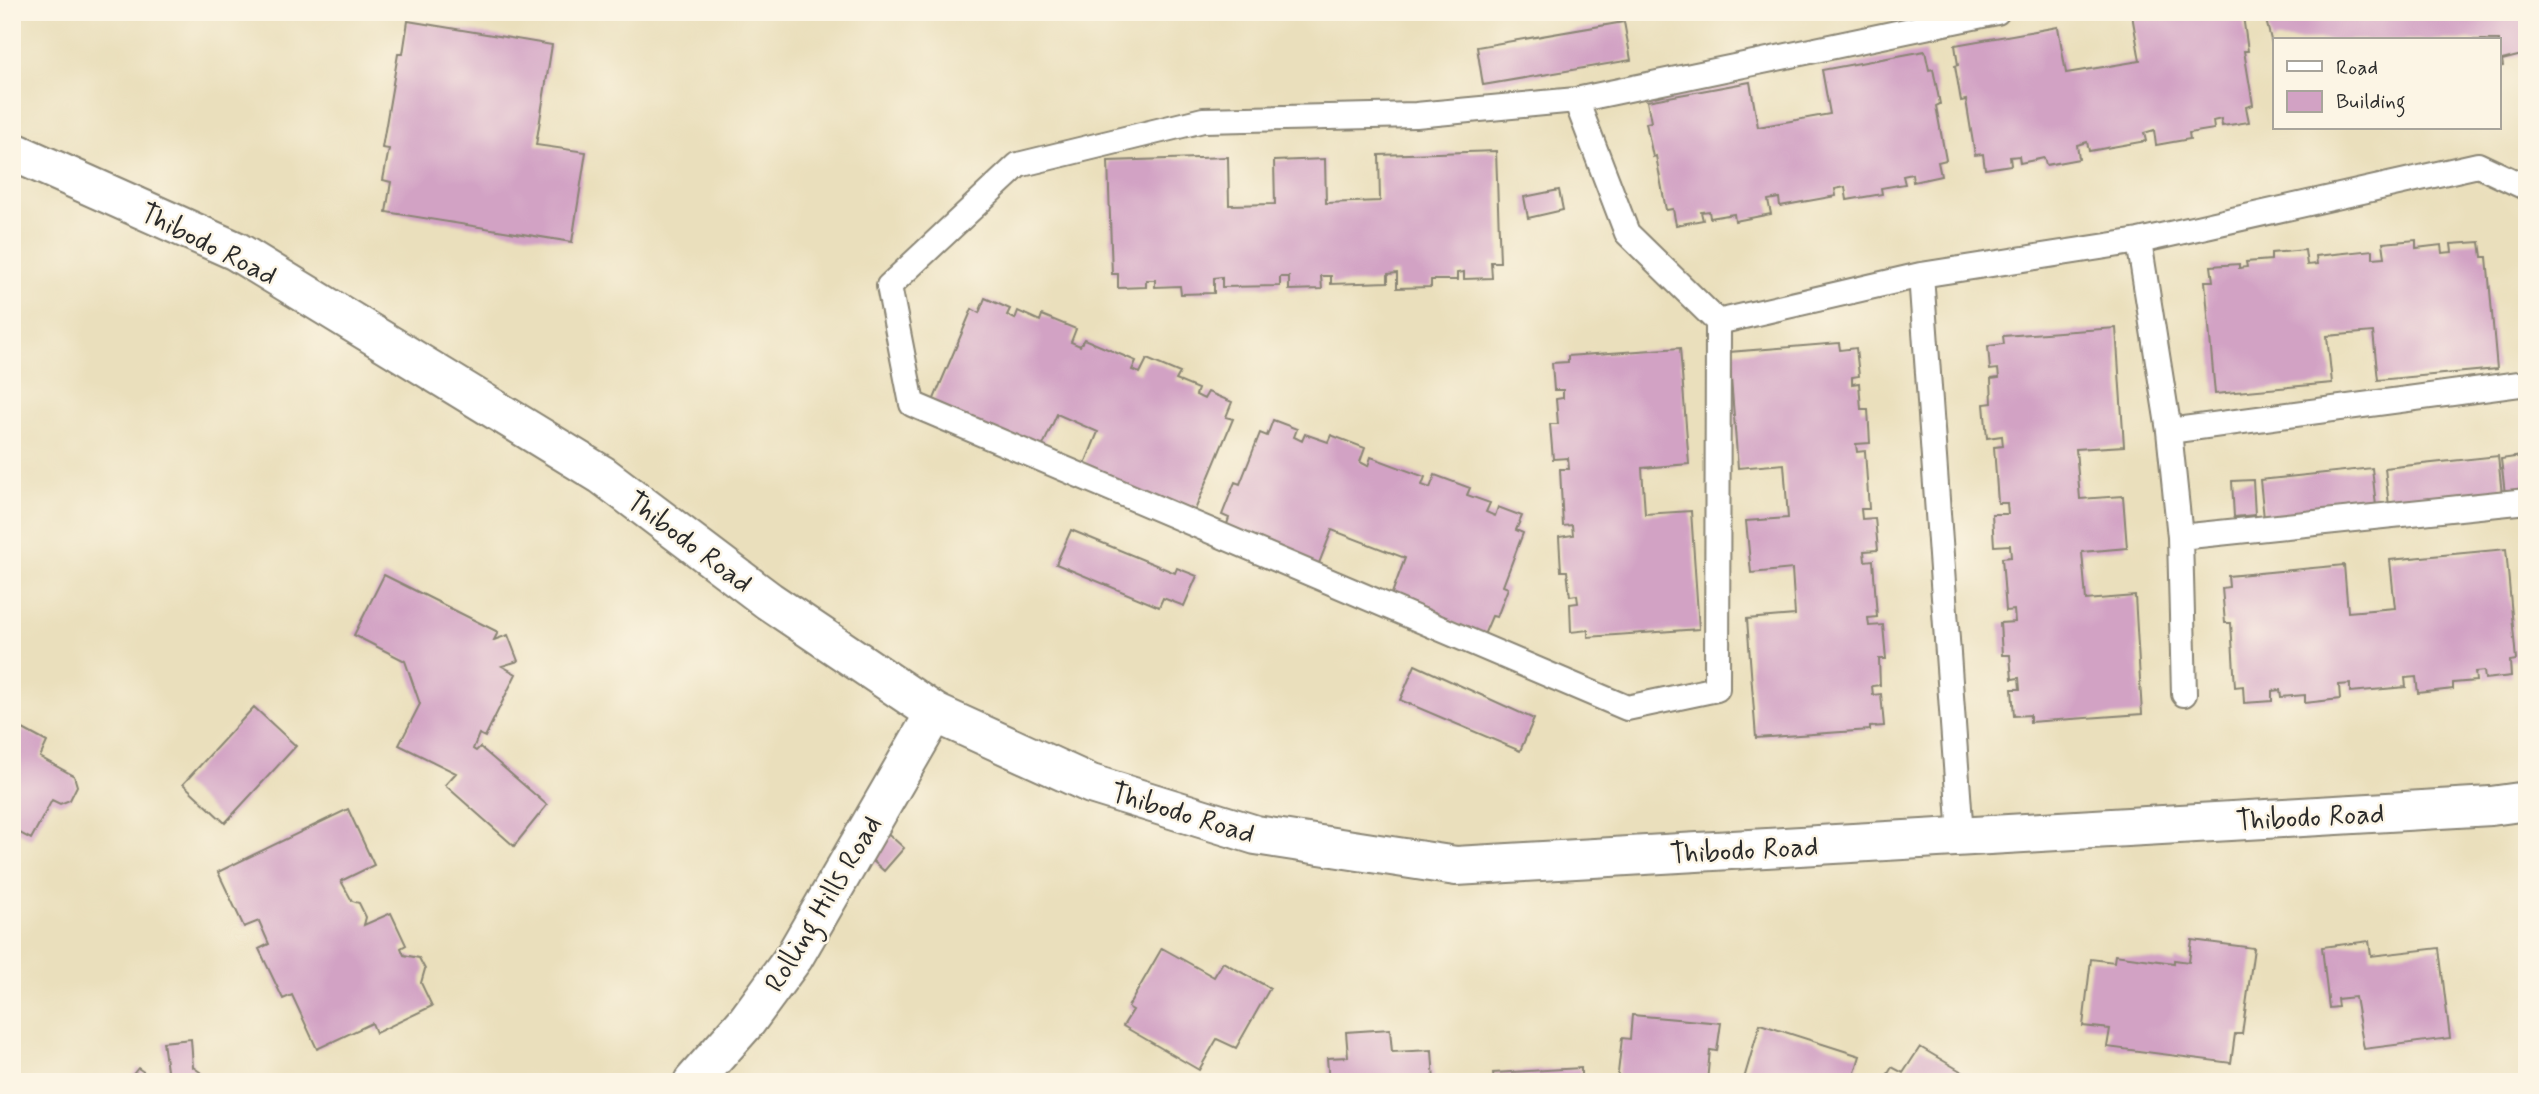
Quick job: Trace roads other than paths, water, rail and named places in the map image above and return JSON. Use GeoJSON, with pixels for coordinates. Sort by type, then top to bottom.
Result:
{"type":"FeatureCollection","features":[{"type":"Feature","properties":{"kind":"street","name":"Thibodo Road"},"geometry":{"type":"LineString","coordinates":[[12,151],[236,251],[602,475],[769,601],[935,713],[1091,784],[1256,835],[1456,866],[2491,806],[2527,801]]}},
{"type":"Feature","properties":{"kind":"street","name":"Rolling Hills Road"},"geometry":{"type":"LineString","coordinates":[[693,1082],[747,1021],[794,957],[935,713]]}},
{"type":"Feature","properties":{"kind":"lane"},"geometry":{"type":"LineString","coordinates":[[1576,100],[1627,233],[1718,322],[1717,689],[1627,708],[912,404],[888,286],[1018,165],[1203,120],[1416,116],[1576,100],[1997,12]]}},
{"type":"Feature","properties":{"kind":"lane"},"geometry":{"type":"LineString","coordinates":[[1718,322],[1921,275],[2139,241],[2478,165],[2527,188]]}},
{"type":"Feature","properties":{"kind":"lane"},"geometry":{"type":"LineString","coordinates":[[2139,241],[2169,431],[2180,537],[2184,694]]}},
{"type":"Feature","properties":{"kind":"lane"},"geometry":{"type":"LineString","coordinates":[[1921,275],[1961,836]]}},
{"type":"Feature","properties":{"kind":"lane"},"geometry":{"type":"LineString","coordinates":[[2169,431],[2527,383]]}},
{"type":"Feature","properties":{"kind":"lane"},"geometry":{"type":"LineString","coordinates":[[2180,537],[2527,501]]}}]}
